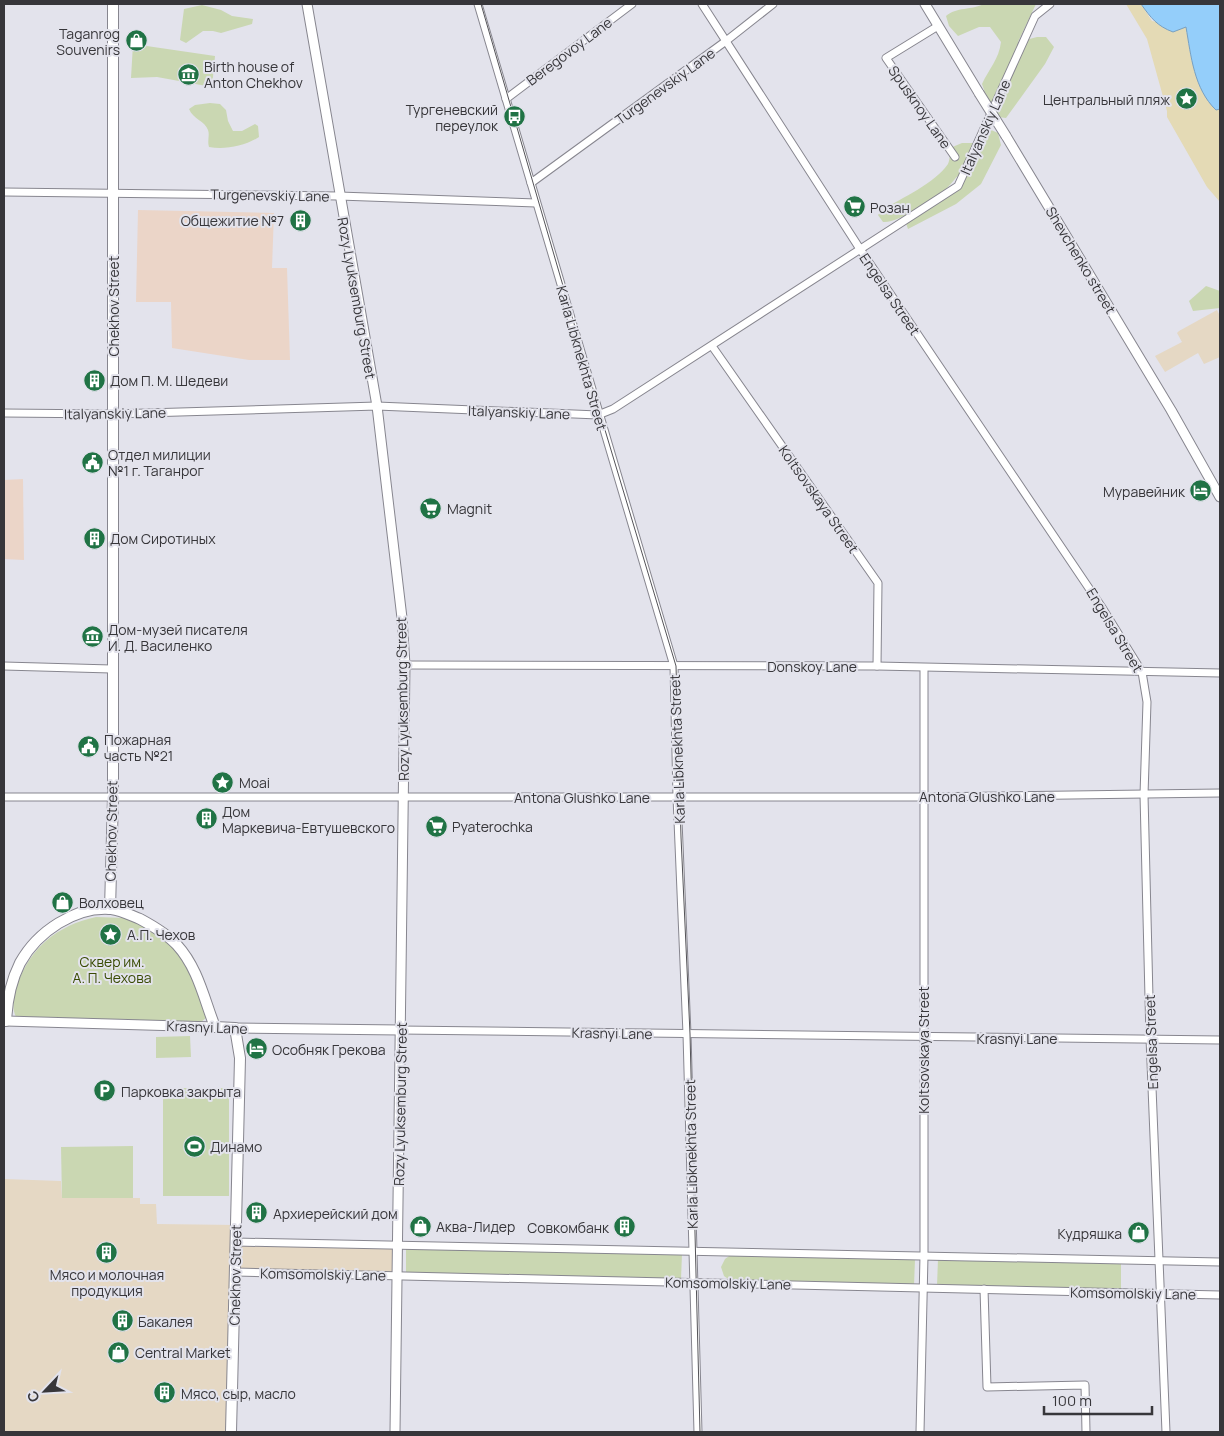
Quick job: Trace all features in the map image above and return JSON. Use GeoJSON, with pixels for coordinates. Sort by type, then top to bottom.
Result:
{"type":"FeatureCollection","features":[{"type":"Feature","properties":{"kind":"main road","name":"Chekhov Street"},"geometry":{"type":"LineString","coordinates":[[110,909],[112,797],[113,4]]}},
{"type":"Feature","properties":{"kind":"main road"},"geometry":{"type":"LineString","coordinates":[[5,1021],[14,977],[29,949],[40,937],[66,919],[81,913],[110,909],[128,914],[152,925],[176,944],[194,970],[215,1027]]}},
{"type":"Feature","properties":{"kind":"main road","name":"Krasnyi Lane"},"geometry":{"type":"LineString","coordinates":[[215,1027],[235,1028]]}},
{"type":"Feature","properties":{"kind":"main road","name":"Chekhov Street"},"geometry":{"type":"LineString","coordinates":[[231,1432],[240,1058],[235,1028]]}},
{"type":"Feature","properties":{"kind":"street","name":"Rozy Lyuksemburg Street"},"geometry":{"type":"LineString","coordinates":[[307,4],[377,406],[402,618],[405,665],[395,1432]]}},
{"type":"Feature","properties":{"kind":"street","name":"Karla Libknekhta Street"},"geometry":{"type":"LineString","coordinates":[[478,4],[598,415],[674,666],[677,797],[688,1034],[698,1432]]}},
{"type":"Feature","properties":{"kind":"street","name":"Beregovoy Lane"},"geometry":{"type":"LineString","coordinates":[[506,99],[632,4]]}},
{"type":"Feature","properties":{"kind":"street","name":"Engelsa Street"},"geometry":{"type":"LineString","coordinates":[[702,4],[860,249],[1098,600],[1142,672],[1147,702],[1144,795],[1150,1038],[1166,1432]]}},
{"type":"Feature","properties":{"kind":"street","name":"Turgenevskiy Lane"},"geometry":{"type":"LineString","coordinates":[[530,183],[726,41],[773,4]]}},
{"type":"Feature","properties":{"kind":"street","name":"Italyanskiy Lane"},"geometry":{"type":"LineString","coordinates":[[4,414],[112,414],[377,406],[598,415],[613,409],[958,186],[1035,16],[1050,4]]}},
{"type":"Feature","properties":{"kind":"street"},"geometry":{"type":"LineString","coordinates":[[928,5],[938,26]]}},
{"type":"Feature","properties":{"kind":"street","name":"Shevchenko street"},"geometry":{"type":"LineString","coordinates":[[938,26],[1171,410],[1220,497]]}},
{"type":"Feature","properties":{"kind":"street","name":"Spusknoy Lane"},"geometry":{"type":"LineString","coordinates":[[938,26],[886,58],[955,157]]}},
{"type":"Feature","properties":{"kind":"street","name":"Turgenevskiy Lane"},"geometry":{"type":"LineString","coordinates":[[4,192],[339,196],[536,203]]}},
{"type":"Feature","properties":{"kind":"street","name":"Koltsovskaya Street"},"geometry":{"type":"LineString","coordinates":[[712,346],[878,583],[877,666]]}},
{"type":"Feature","properties":{"kind":"street","name":"Donskoy Lane"},"geometry":{"type":"LineString","coordinates":[[405,665],[877,666],[1220,673]]}},
{"type":"Feature","properties":{"kind":"street"},"geometry":{"type":"LineString","coordinates":[[4,666],[111,669]]}},
{"type":"Feature","properties":{"kind":"street","name":"Koltsovskaya Street"},"geometry":{"type":"LineString","coordinates":[[920,1432],[924,1256],[924,668]]}},
{"type":"Feature","properties":{"kind":"street","name":"Antona Glushko Lane"},"geometry":{"type":"LineString","coordinates":[[4,797],[403,798],[1144,795],[1220,793]]}},
{"type":"Feature","properties":{"kind":"street","name":"Krasnyi Lane"},"geometry":{"type":"LineString","coordinates":[[5,1021],[215,1027]]}},
{"type":"Feature","properties":{"kind":"street","name":"Krasnyi Lane"},"geometry":{"type":"LineString","coordinates":[[235,1028],[923,1038],[1150,1038],[1220,1040]]}},
{"type":"Feature","properties":{"kind":"street"},"geometry":{"type":"LineString","coordinates":[[236,1242],[1220,1262]]}},
{"type":"Feature","properties":{"kind":"street","name":"Komsomolskiy Lane"},"geometry":{"type":"LineString","coordinates":[[236,1272],[1220,1295]]}},
{"type":"Feature","properties":{"kind":"street"},"geometry":{"type":"LineString","coordinates":[[984,1289],[988,1387],[1085,1385],[1086,1432]]}},
{"type":"Feature","properties":{"kind":"shaded area"},"geometry":{"type":"Polygon","coordinates":[[[138,210],[274,213],[272,268],[287,268],[290,360],[249,360],[172,348],[171,302],[136,302],[138,210]]]}},
{"type":"Feature","properties":{"kind":"shaded area"},"geometry":{"type":"Polygon","coordinates":[[[1217,310],[1220,316],[1220,357],[1204,364],[1198,353],[1165,372],[1155,356],[1182,342],[1177,333],[1179,331],[1217,310]]]}},
{"type":"Feature","properties":{"kind":"shaded area"},"geometry":{"type":"Polygon","coordinates":[[[23,479],[24,560],[4,559],[4,480],[23,479]]]}},
{"type":"Feature","properties":{"kind":"shaded area","name":"Central Market"},"geometry":{"type":"Polygon","coordinates":[[[4,1179],[61,1181],[62,1198],[140,1198],[140,1204],[156,1204],[157,1224],[237,1225],[236,1242],[398,1245],[398,1276],[236,1272],[231,1432],[4,1432],[4,1179]]]}},
{"type":"Feature","properties":{"kind":"green space"},"geometry":{"type":"Polygon","coordinates":[[[984,4],[1036,4],[1018,42],[1037,37],[1046,37],[1054,47],[1045,64],[1006,118],[998,117],[990,107],[982,84],[996,59],[1001,42],[990,27],[979,27],[958,36],[949,26],[946,16],[954,11],[984,4]]]}},
{"type":"Feature","properties":{"kind":"green space"},"geometry":{"type":"Polygon","coordinates":[[[202,5],[221,10],[232,16],[253,19],[252,24],[221,33],[203,31],[186,43],[180,40],[184,9],[202,5]]]}},
{"type":"Feature","properties":{"kind":"green space"},"geometry":{"type":"Polygon","coordinates":[[[133,44],[215,56],[212,87],[157,77],[131,78],[133,44]]]}},
{"type":"Feature","properties":{"kind":"green space"},"geometry":{"type":"Polygon","coordinates":[[[220,104],[226,110],[228,121],[233,131],[242,131],[255,124],[258,126],[259,137],[248,143],[235,146],[209,147],[209,132],[189,109],[195,105],[220,104]]]}},
{"type":"Feature","properties":{"kind":"green space"},"geometry":{"type":"Polygon","coordinates":[[[989,129],[998,133],[1001,145],[981,184],[956,204],[908,229],[906,223],[954,187],[960,177],[959,175],[943,192],[907,215],[889,222],[883,222],[878,215],[882,210],[918,190],[942,171],[949,162],[950,148],[962,143],[974,143],[978,136],[989,129]]]}},
{"type":"Feature","properties":{"kind":"green space"},"geometry":{"type":"Polygon","coordinates":[[[1206,286],[1220,291],[1220,308],[1193,311],[1189,301],[1206,286]]]}},
{"type":"Feature","properties":{"kind":"green space","name":"Сквер им. А. П. Чехова"},"geometry":{"type":"Polygon","coordinates":[[[96,917],[127,918],[161,934],[188,963],[207,1014],[206,1018],[201,1022],[22,1019],[16,1017],[13,1005],[17,986],[22,972],[37,950],[57,932],[96,917]]]}},
{"type":"Feature","properties":{"kind":"green space"},"geometry":{"type":"Polygon","coordinates":[[[190,1036],[191,1057],[156,1058],[156,1037],[190,1036]]]}},
{"type":"Feature","properties":{"kind":"green space"},"geometry":{"type":"Polygon","coordinates":[[[163,1088],[229,1088],[229,1196],[163,1196],[163,1088]]]}},
{"type":"Feature","properties":{"kind":"green space"},"geometry":{"type":"Polygon","coordinates":[[[133,1146],[133,1198],[62,1198],[61,1147],[133,1146]]]}},
{"type":"Feature","properties":{"kind":"green space"},"geometry":{"type":"Polygon","coordinates":[[[406,1248],[682,1254],[681,1279],[406,1273],[406,1248]]]}},
{"type":"Feature","properties":{"kind":"green space"},"geometry":{"type":"Polygon","coordinates":[[[732,1254],[915,1259],[914,1286],[731,1281],[724,1276],[721,1267],[725,1259],[732,1254]]]}},
{"type":"Feature","properties":{"kind":"green space"},"geometry":{"type":"Polygon","coordinates":[[[938,1259],[1121,1263],[1121,1291],[937,1286],[938,1259]]]}},
{"type":"Feature","properties":{"kind":"sand","name":"Центральный пляж"},"geometry":{"type":"Polygon","coordinates":[[[1126,4],[1141,4],[1152,21],[1186,27],[1198,82],[1209,102],[1216,110],[1220,109],[1220,202],[1207,187],[1167,117],[1147,39],[1126,4]]]}},
{"type":"Feature","properties":{"kind":"water"},"geometry":{"type":"Polygon","coordinates":[[[1141,4],[1220,4],[1220,109],[1216,110],[1209,102],[1198,82],[1186,27],[1173,32],[1167,30],[1155,21],[1141,4]]]}},
{"type":"Feature","properties":{"kind":"tram line"},"geometry":{"type":"LineString","coordinates":[[481,4],[676,666],[681,837],[690,1034],[700,1432]]}},
{"type":"Feature","properties":{"kind":"place","name":"Taganrog Souvenirs"},"geometry":{"type":"Point","coordinates":[136,41]}},
{"type":"Feature","properties":{"kind":"place","name":"Birth house of Anton Chekhov"},"geometry":{"type":"Point","coordinates":[188,74]}},
{"type":"Feature","properties":{"kind":"place","name":"Центральный пляж"},"geometry":{"type":"Point","coordinates":[1186,99]}},
{"type":"Feature","properties":{"kind":"place","name":"Тургеневский переулок"},"geometry":{"type":"Point","coordinates":[514,117]}},
{"type":"Feature","properties":{"kind":"place","name":"Розан"},"geometry":{"type":"Point","coordinates":[854,207]}},
{"type":"Feature","properties":{"kind":"place","name":"Общежитие №7"},"geometry":{"type":"Point","coordinates":[300,220]}},
{"type":"Feature","properties":{"kind":"place","name":"Дом П. М. Шедеви"},"geometry":{"type":"Point","coordinates":[94,380]}},
{"type":"Feature","properties":{"kind":"place","name":"Отдел милиции №1 г. Таганрог"},"geometry":{"type":"Point","coordinates":[92,462]}},
{"type":"Feature","properties":{"kind":"place","name":"Муравейник"},"geometry":{"type":"Point","coordinates":[1201,491]}},
{"type":"Feature","properties":{"kind":"place","name":"Magnit"},"geometry":{"type":"Point","coordinates":[431,508]}},
{"type":"Feature","properties":{"kind":"place","name":"Дом Сиротиных"},"geometry":{"type":"Point","coordinates":[94,538]}},
{"type":"Feature","properties":{"kind":"place","name":"Дом-музей писателя И. Д. Василенко"},"geometry":{"type":"Point","coordinates":[92,637]}},
{"type":"Feature","properties":{"kind":"place","name":"Пожарная часть №21"},"geometry":{"type":"Point","coordinates":[88,747]}},
{"type":"Feature","properties":{"kind":"place","name":"Moai"},"geometry":{"type":"Point","coordinates":[223,782]}},
{"type":"Feature","properties":{"kind":"place","name":"Дом Маркевича-Евтушевского"},"geometry":{"type":"Point","coordinates":[206,819]}},
{"type":"Feature","properties":{"kind":"place","name":"Pyaterochka"},"geometry":{"type":"Point","coordinates":[436,826]}},
{"type":"Feature","properties":{"kind":"place","name":"Волховец"},"geometry":{"type":"Point","coordinates":[63,902]}},
{"type":"Feature","properties":{"kind":"place","name":"А.П. Чехов"},"geometry":{"type":"Point","coordinates":[111,934]}},
{"type":"Feature","properties":{"kind":"place","name":"Особняк Грекова"},"geometry":{"type":"Point","coordinates":[256,1049]}},
{"type":"Feature","properties":{"kind":"place","name":"Парковка закрыта"},"geometry":{"type":"Point","coordinates":[105,1091]}},
{"type":"Feature","properties":{"kind":"place","name":"Динамо"},"geometry":{"type":"Point","coordinates":[194,1146]}},
{"type":"Feature","properties":{"kind":"place","name":"Архиерейский дом"},"geometry":{"type":"Point","coordinates":[257,1213]}},
{"type":"Feature","properties":{"kind":"place","name":"Аква-Лидер"},"geometry":{"type":"Point","coordinates":[420,1226]}},
{"type":"Feature","properties":{"kind":"place","name":"Совкомбанк"},"geometry":{"type":"Point","coordinates":[625,1227]}},
{"type":"Feature","properties":{"kind":"place","name":"Кудряшка"},"geometry":{"type":"Point","coordinates":[1138,1233]}},
{"type":"Feature","properties":{"kind":"place","name":"Мясо и молочная продукция"},"geometry":{"type":"Point","coordinates":[107,1252]}},
{"type":"Feature","properties":{"kind":"place","name":"Бакалея"},"geometry":{"type":"Point","coordinates":[122,1321]}},
{"type":"Feature","properties":{"kind":"place","name":"Central Market"},"geometry":{"type":"Point","coordinates":[119,1352]}},
{"type":"Feature","properties":{"kind":"place","name":"Мясо, сыр, масло"},"geometry":{"type":"Point","coordinates":[165,1393]}}]}
